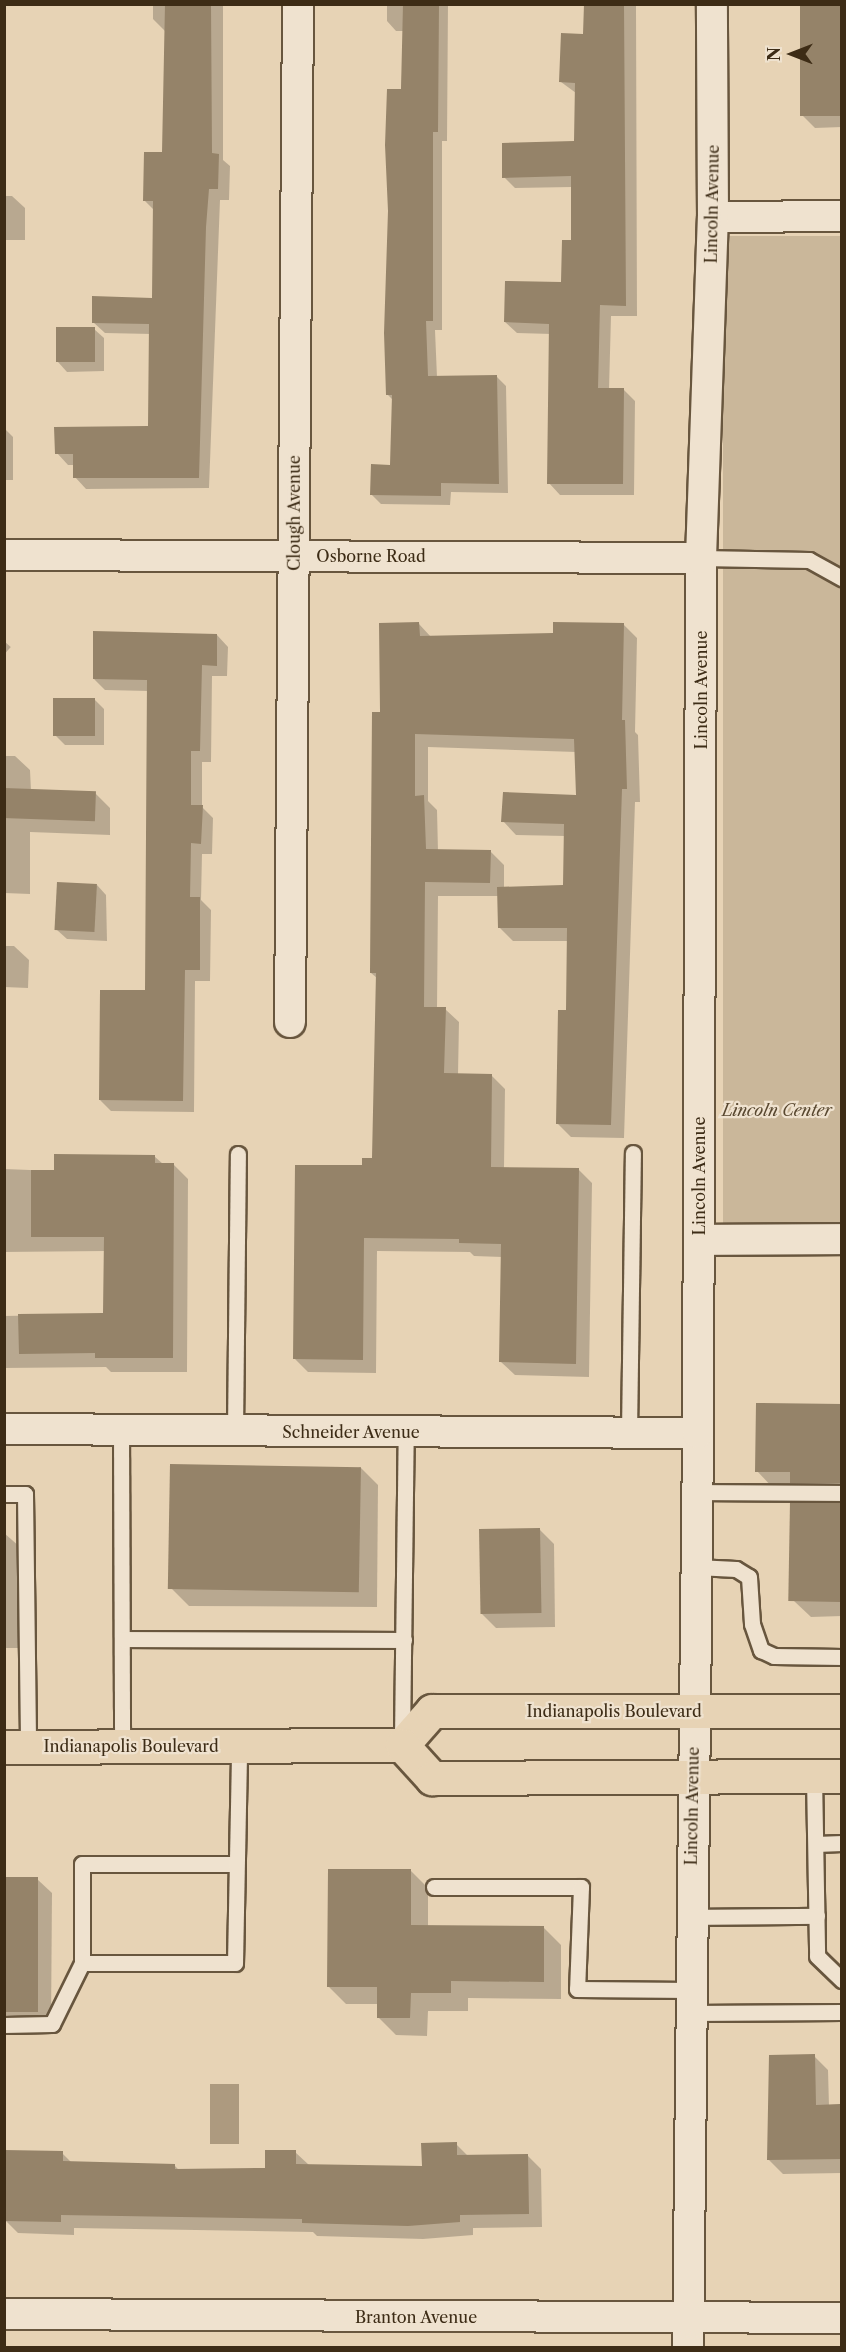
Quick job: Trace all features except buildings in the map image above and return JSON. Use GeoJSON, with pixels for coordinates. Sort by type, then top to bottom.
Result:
{"type":"FeatureCollection","features":[{"type":"Feature","properties":{"kind":"highway","name":"Indianapolis Boulevard"},"geometry":{"type":"LineString","coordinates":[[16,1747],[402,1745],[432,1711],[842,1711]]}},
{"type":"Feature","properties":{"kind":"highway"},"geometry":{"type":"LineString","coordinates":[[402,1745],[432,1778],[828,1776]]}},
{"type":"Feature","properties":{"kind":"street","name":"Clough Avenue"},"geometry":{"type":"LineString","coordinates":[[290,1022],[298,4]]}},
{"type":"Feature","properties":{"kind":"street","name":"Lincoln Avenue"},"geometry":{"type":"LineString","coordinates":[[688,2333],[692,1776],[698,1433],[701,558],[713,217],[712,4]]}},
{"type":"Feature","properties":{"kind":"street"},"geometry":{"type":"LineString","coordinates":[[713,217],[842,216]]}},
{"type":"Feature","properties":{"kind":"street","name":"Osborne Road"},"geometry":{"type":"LineString","coordinates":[[4,555],[701,558]]}},
{"type":"Feature","properties":{"kind":"street"},"geometry":{"type":"LineString","coordinates":[[699,1240],[842,1239]]}},
{"type":"Feature","properties":{"kind":"street","name":"Schneider Avenue"},"geometry":{"type":"LineString","coordinates":[[4,1429],[698,1433]]}},
{"type":"Feature","properties":{"kind":"street","name":"Branton Avenue"},"geometry":{"type":"LineString","coordinates":[[4,2314],[688,2333],[837,2315]]}},
{"type":"Feature","properties":{"kind":"lane"},"geometry":{"type":"LineString","coordinates":[[701,558],[809,560],[842,578]]}},
{"type":"Feature","properties":{"kind":"lane"},"geometry":{"type":"LineString","coordinates":[[629,1433],[633,1153]]}},
{"type":"Feature","properties":{"kind":"lane"},"geometry":{"type":"LineString","coordinates":[[235,1432],[238,1154]]}},
{"type":"Feature","properties":{"kind":"lane"},"geometry":{"type":"LineString","coordinates":[[121,1430],[122,1746]]}},
{"type":"Feature","properties":{"kind":"lane"},"geometry":{"type":"LineString","coordinates":[[402,1745],[406,1432]]}},
{"type":"Feature","properties":{"kind":"lane"},"geometry":{"type":"LineString","coordinates":[[697,1492],[842,1493]]}},
{"type":"Feature","properties":{"kind":"lane"},"geometry":{"type":"LineString","coordinates":[[4,1494],[24,1494],[16,1747]]}},
{"type":"Feature","properties":{"kind":"lane"},"geometry":{"type":"LineString","coordinates":[[696,1568],[736,1569],[749,1577],[752,1624],[761,1650],[774,1656],[842,1657]]}},
{"type":"Feature","properties":{"kind":"lane"},"geometry":{"type":"LineString","coordinates":[[123,1639],[404,1640]]}},
{"type":"Feature","properties":{"kind":"lane"},"geometry":{"type":"LineString","coordinates":[[82,1963],[235,1963],[235,1864],[239,1746]]}},
{"type":"Feature","properties":{"kind":"lane"},"geometry":{"type":"LineString","coordinates":[[828,1776],[816,1844],[817,1956],[842,1980]]}},
{"type":"Feature","properties":{"kind":"lane"},"geometry":{"type":"LineString","coordinates":[[816,1844],[842,1843]]}},
{"type":"Feature","properties":{"kind":"lane"},"geometry":{"type":"LineString","coordinates":[[4,2025],[52,2024],[82,1963],[82,1864],[235,1864]]}},
{"type":"Feature","properties":{"kind":"lane"},"geometry":{"type":"LineString","coordinates":[[434,1887],[581,1887],[578,1989],[691,2001],[842,2012]]}},
{"type":"Feature","properties":{"kind":"lane"},"geometry":{"type":"LineString","coordinates":[[691,1917],[817,1916]]}},
{"type":"Feature","properties":{"kind":"green space","name":"Lincoln Center"},"geometry":{"type":"Polygon","coordinates":[[[723,236],[841,236],[841,1226],[723,1226],[723,236]]]}},
{"type":"Feature","properties":{"kind":"shaded area"},"geometry":{"type":"Polygon","coordinates":[[[210,2084],[239,2084],[239,2144],[210,2144],[210,2084]]]}}]}
